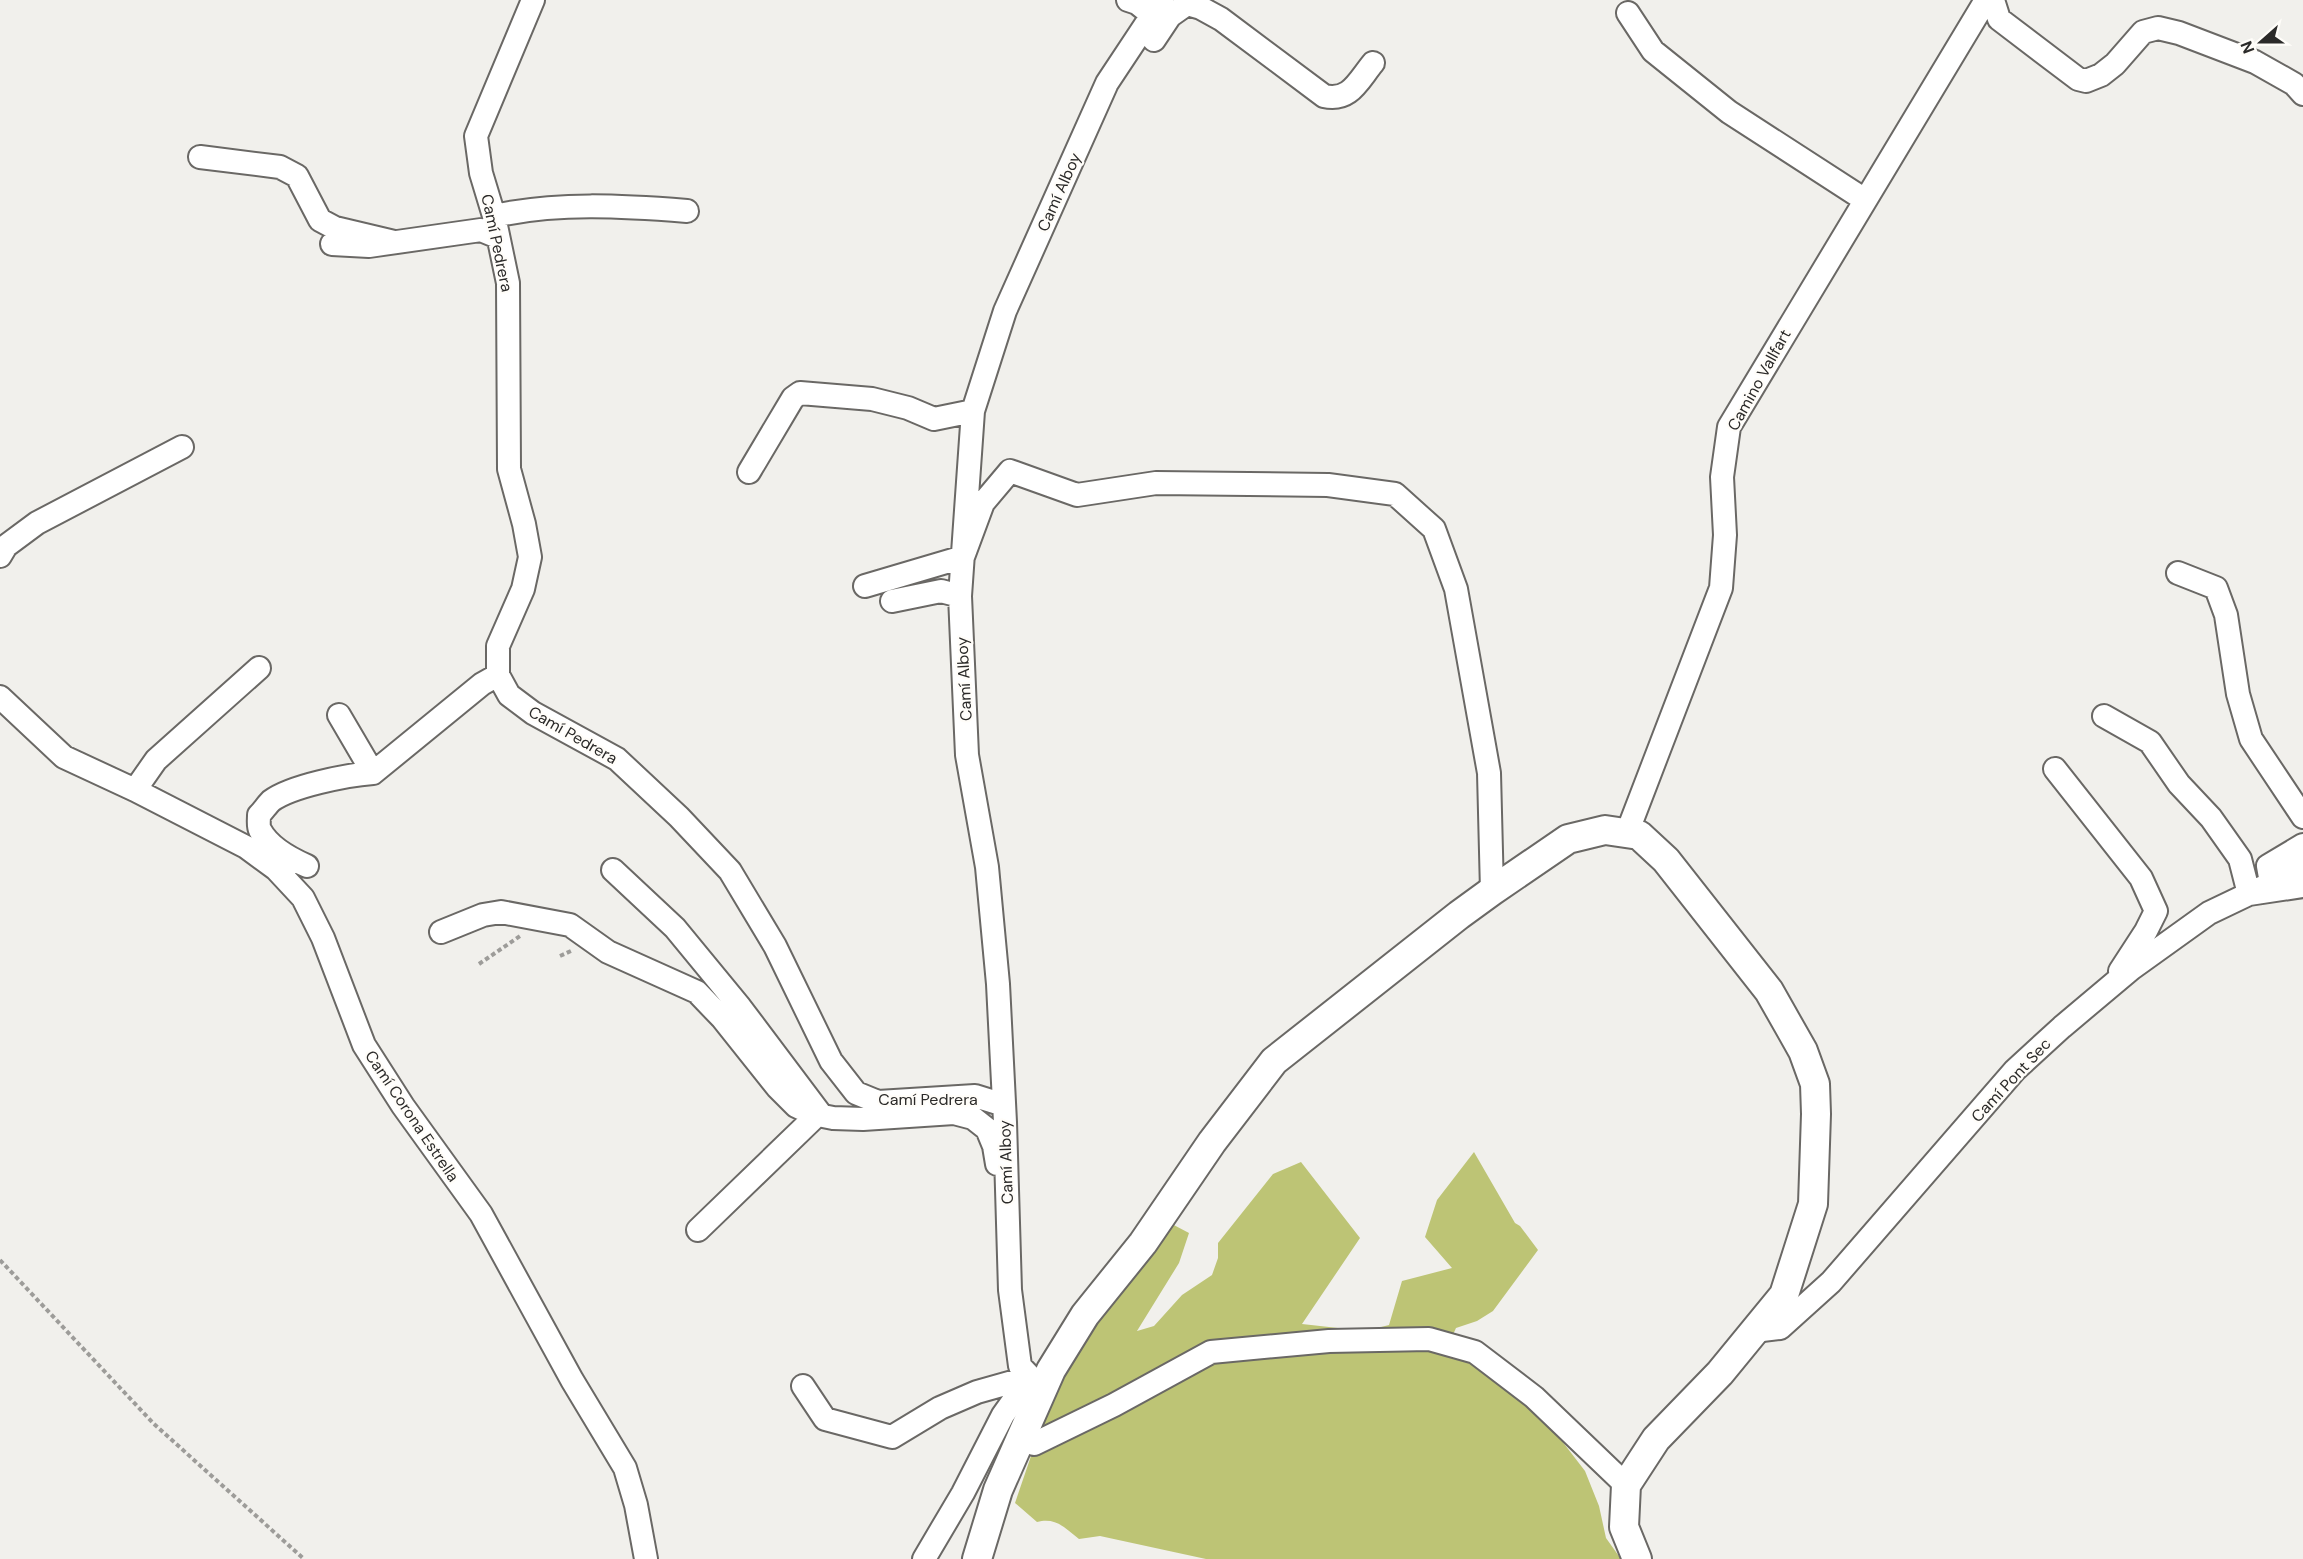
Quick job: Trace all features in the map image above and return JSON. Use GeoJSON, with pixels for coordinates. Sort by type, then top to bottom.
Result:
{"type":"FeatureCollection","features":[{"type":"Feature","properties":{"kind":"main road"},"geometry":{"type":"LineString","coordinates":[[977,1559],[998,1490],[1020,1440],[1036,1383],[1051,1370],[1085,1315],[1143,1243],[1212,1143],[1274,1061],[1492,891],[1568,839],[1605,830],[1640,835],[1666,860],[1769,991],[1803,1051],[1815,1084],[1813,1204],[1784,1295],[1720,1373],[1656,1439],[1626,1485],[1624,1527],[1637,1559]]}},
{"type":"Feature","properties":{"kind":"street","name":"Camí Pedrera"},"geometry":{"type":"LineString","coordinates":[[533,0],[476,136],[481,173],[496,227],[508,284],[509,469],[524,524],[530,557],[523,589],[498,646],[498,675],[509,695],[532,713],[617,759],[680,817],[730,871],[775,946],[831,1060],[856,1093],[878,1102],[975,1096],[1004,1105]]}},
{"type":"Feature","properties":{"kind":"street"},"geometry":{"type":"LineString","coordinates":[[1128,0],[1157,7]]}},
{"type":"Feature","properties":{"kind":"street","name":"Camino Vallfart"},"geometry":{"type":"LineString","coordinates":[[1627,833],[1721,588],[1725,535],[1722,477],[1729,427],[1986,0]]}},
{"type":"Feature","properties":{"kind":"street"},"geometry":{"type":"LineString","coordinates":[[1993,0],[1999,19],[2078,79],[2086,81],[2101,75],[2115,64],[2143,32],[2158,28],[2179,33],[2255,63],[2294,84],[2303,94]]}},
{"type":"Feature","properties":{"kind":"street"},"geometry":{"type":"LineString","coordinates":[[1090,122],[1120,91],[1170,16],[1189,2],[1221,19],[1324,96],[1336,99],[1347,94],[1373,63]]}},
{"type":"Feature","properties":{"kind":"street","name":"Camí Alboy"},"geometry":{"type":"LineString","coordinates":[[1036,1383],[1020,1366],[1010,1290],[998,984],[987,867],[967,755],[960,596],[973,411],[1005,311],[1107,83],[1157,7]]}},
{"type":"Feature","properties":{"kind":"street"},"geometry":{"type":"LineString","coordinates":[[1628,13],[1653,51],[1729,112],[1865,200]]}},
{"type":"Feature","properties":{"kind":"street"},"geometry":{"type":"LineString","coordinates":[[200,157],[280,167],[297,176],[320,220],[335,228],[394,242]]}},
{"type":"Feature","properties":{"kind":"street"},"geometry":{"type":"LineString","coordinates":[[332,244],[369,246],[481,230],[496,227],[527,209],[610,205],[687,211]]}},
{"type":"Feature","properties":{"kind":"street"},"geometry":{"type":"LineString","coordinates":[[749,472],[793,398],[800,393],[872,399],[908,408],[934,419],[973,411]]}},
{"type":"Feature","properties":{"kind":"street"},"geometry":{"type":"LineString","coordinates":[[0,556],[6,546],[37,523],[182,447]]}},
{"type":"Feature","properties":{"kind":"street"},"geometry":{"type":"LineString","coordinates":[[866,586],[963,557],[983,502],[1010,471],[1077,495],[1156,483],[1328,485],[1395,494],[1434,529],[1456,589],[1487,761],[1492,891]]}},
{"type":"Feature","properties":{"kind":"street"},"geometry":{"type":"LineString","coordinates":[[2178,573],[2216,588],[2226,615],[2238,694],[2252,739],[2303,818]]}},
{"type":"Feature","properties":{"kind":"street"},"geometry":{"type":"LineString","coordinates":[[892,601],[941,591],[960,596]]}},
{"type":"Feature","properties":{"kind":"street"},"geometry":{"type":"LineString","coordinates":[[135,790],[156,760],[259,668]]}},
{"type":"Feature","properties":{"kind":"street"},"geometry":{"type":"LineString","coordinates":[[307,866],[293,860],[271,843],[260,829],[259,815],[271,801],[290,791],[356,774],[373,773],[482,684],[498,675]]}},
{"type":"Feature","properties":{"kind":"street","name":"Camí Corona Estrella"},"geometry":{"type":"LineString","coordinates":[[0,697],[64,757],[135,790],[246,847],[276,869],[303,898],[323,938],[364,1045],[403,1106],[481,1214],[572,1380],[625,1468],[636,1505],[646,1559]]}},
{"type":"Feature","properties":{"kind":"street"},"geometry":{"type":"LineString","coordinates":[[339,715],[373,773]]}},
{"type":"Feature","properties":{"kind":"street"},"geometry":{"type":"LineString","coordinates":[[2104,716],[2150,742],[2179,784],[2211,818],[2240,859],[2248,894],[2303,886]]}},
{"type":"Feature","properties":{"kind":"street"},"geometry":{"type":"LineString","coordinates":[[2055,769],[2141,878],[2156,911],[2146,931],[2110,987]]}},
{"type":"Feature","properties":{"kind":"street"},"geometry":{"type":"LineString","coordinates":[[2271,884],[2268,866],[2303,845]]}},
{"type":"Feature","properties":{"kind":"street","name":"Camí Pont Sec"},"geometry":{"type":"LineString","coordinates":[[1754,1331],[1780,1328],[1831,1282],[2015,1070],[2062,1027],[2110,987],[2209,913],[2303,868]]}},
{"type":"Feature","properties":{"kind":"street"},"geometry":{"type":"LineString","coordinates":[[613,870],[675,927],[740,1007],[819,1115]]}},
{"type":"Feature","properties":{"kind":"street"},"geometry":{"type":"LineString","coordinates":[[441,932],[483,915],[501,912],[570,925],[608,951],[697,992],[722,1018],[777,1087],[796,1106],[819,1115],[863,1119],[954,1113],[973,1118],[987,1129],[993,1146],[1008,1221]]}},
{"type":"Feature","properties":{"kind":"street"},"geometry":{"type":"LineString","coordinates":[[698,1230],[819,1115]]}},
{"type":"Feature","properties":{"kind":"street"},"geometry":{"type":"LineString","coordinates":[[1020,1440],[1034,1444],[1114,1405],[1211,1352],[1329,1341],[1429,1339],[1475,1352],[1534,1397],[1626,1485]]}},
{"type":"Feature","properties":{"kind":"street"},"geometry":{"type":"LineString","coordinates":[[803,1386],[825,1419],[892,1437],[940,1408],[977,1392],[1036,1383]]}},
{"type":"Feature","properties":{"kind":"street"},"geometry":{"type":"LineString","coordinates":[[924,1559],[963,1493],[1003,1415],[1036,1383]]}},
{"type":"Feature","properties":{"kind":"path"},"geometry":{"type":"LineString","coordinates":[[479,964],[545,919]]}},
{"type":"Feature","properties":{"kind":"path"},"geometry":{"type":"LineString","coordinates":[[0,1260],[154,1424],[304,1559]]}},
{"type":"Feature","properties":{"kind":"green space"},"geometry":{"type":"Polygon","coordinates":[[[1474,1152],[1515,1223],[1520,1226],[1538,1250],[1493,1311],[1477,1321],[1456,1328],[1446,1350],[1477,1365],[1509,1387],[1555,1432],[1585,1471],[1599,1506],[1606,1538],[1621,1559],[1206,1559],[1100,1536],[1079,1539],[1055,1522],[1037,1522],[1015,1503],[1058,1377],[1170,1223],[1189,1233],[1179,1263],[1137,1331],[1154,1326],[1182,1295],[1212,1275],[1218,1258],[1218,1243],[1273,1174],[1301,1162],[1360,1238],[1302,1324],[1365,1331],[1389,1325],[1402,1281],[1452,1268],[1425,1237],[1437,1200],[1474,1152]]]}}]}
